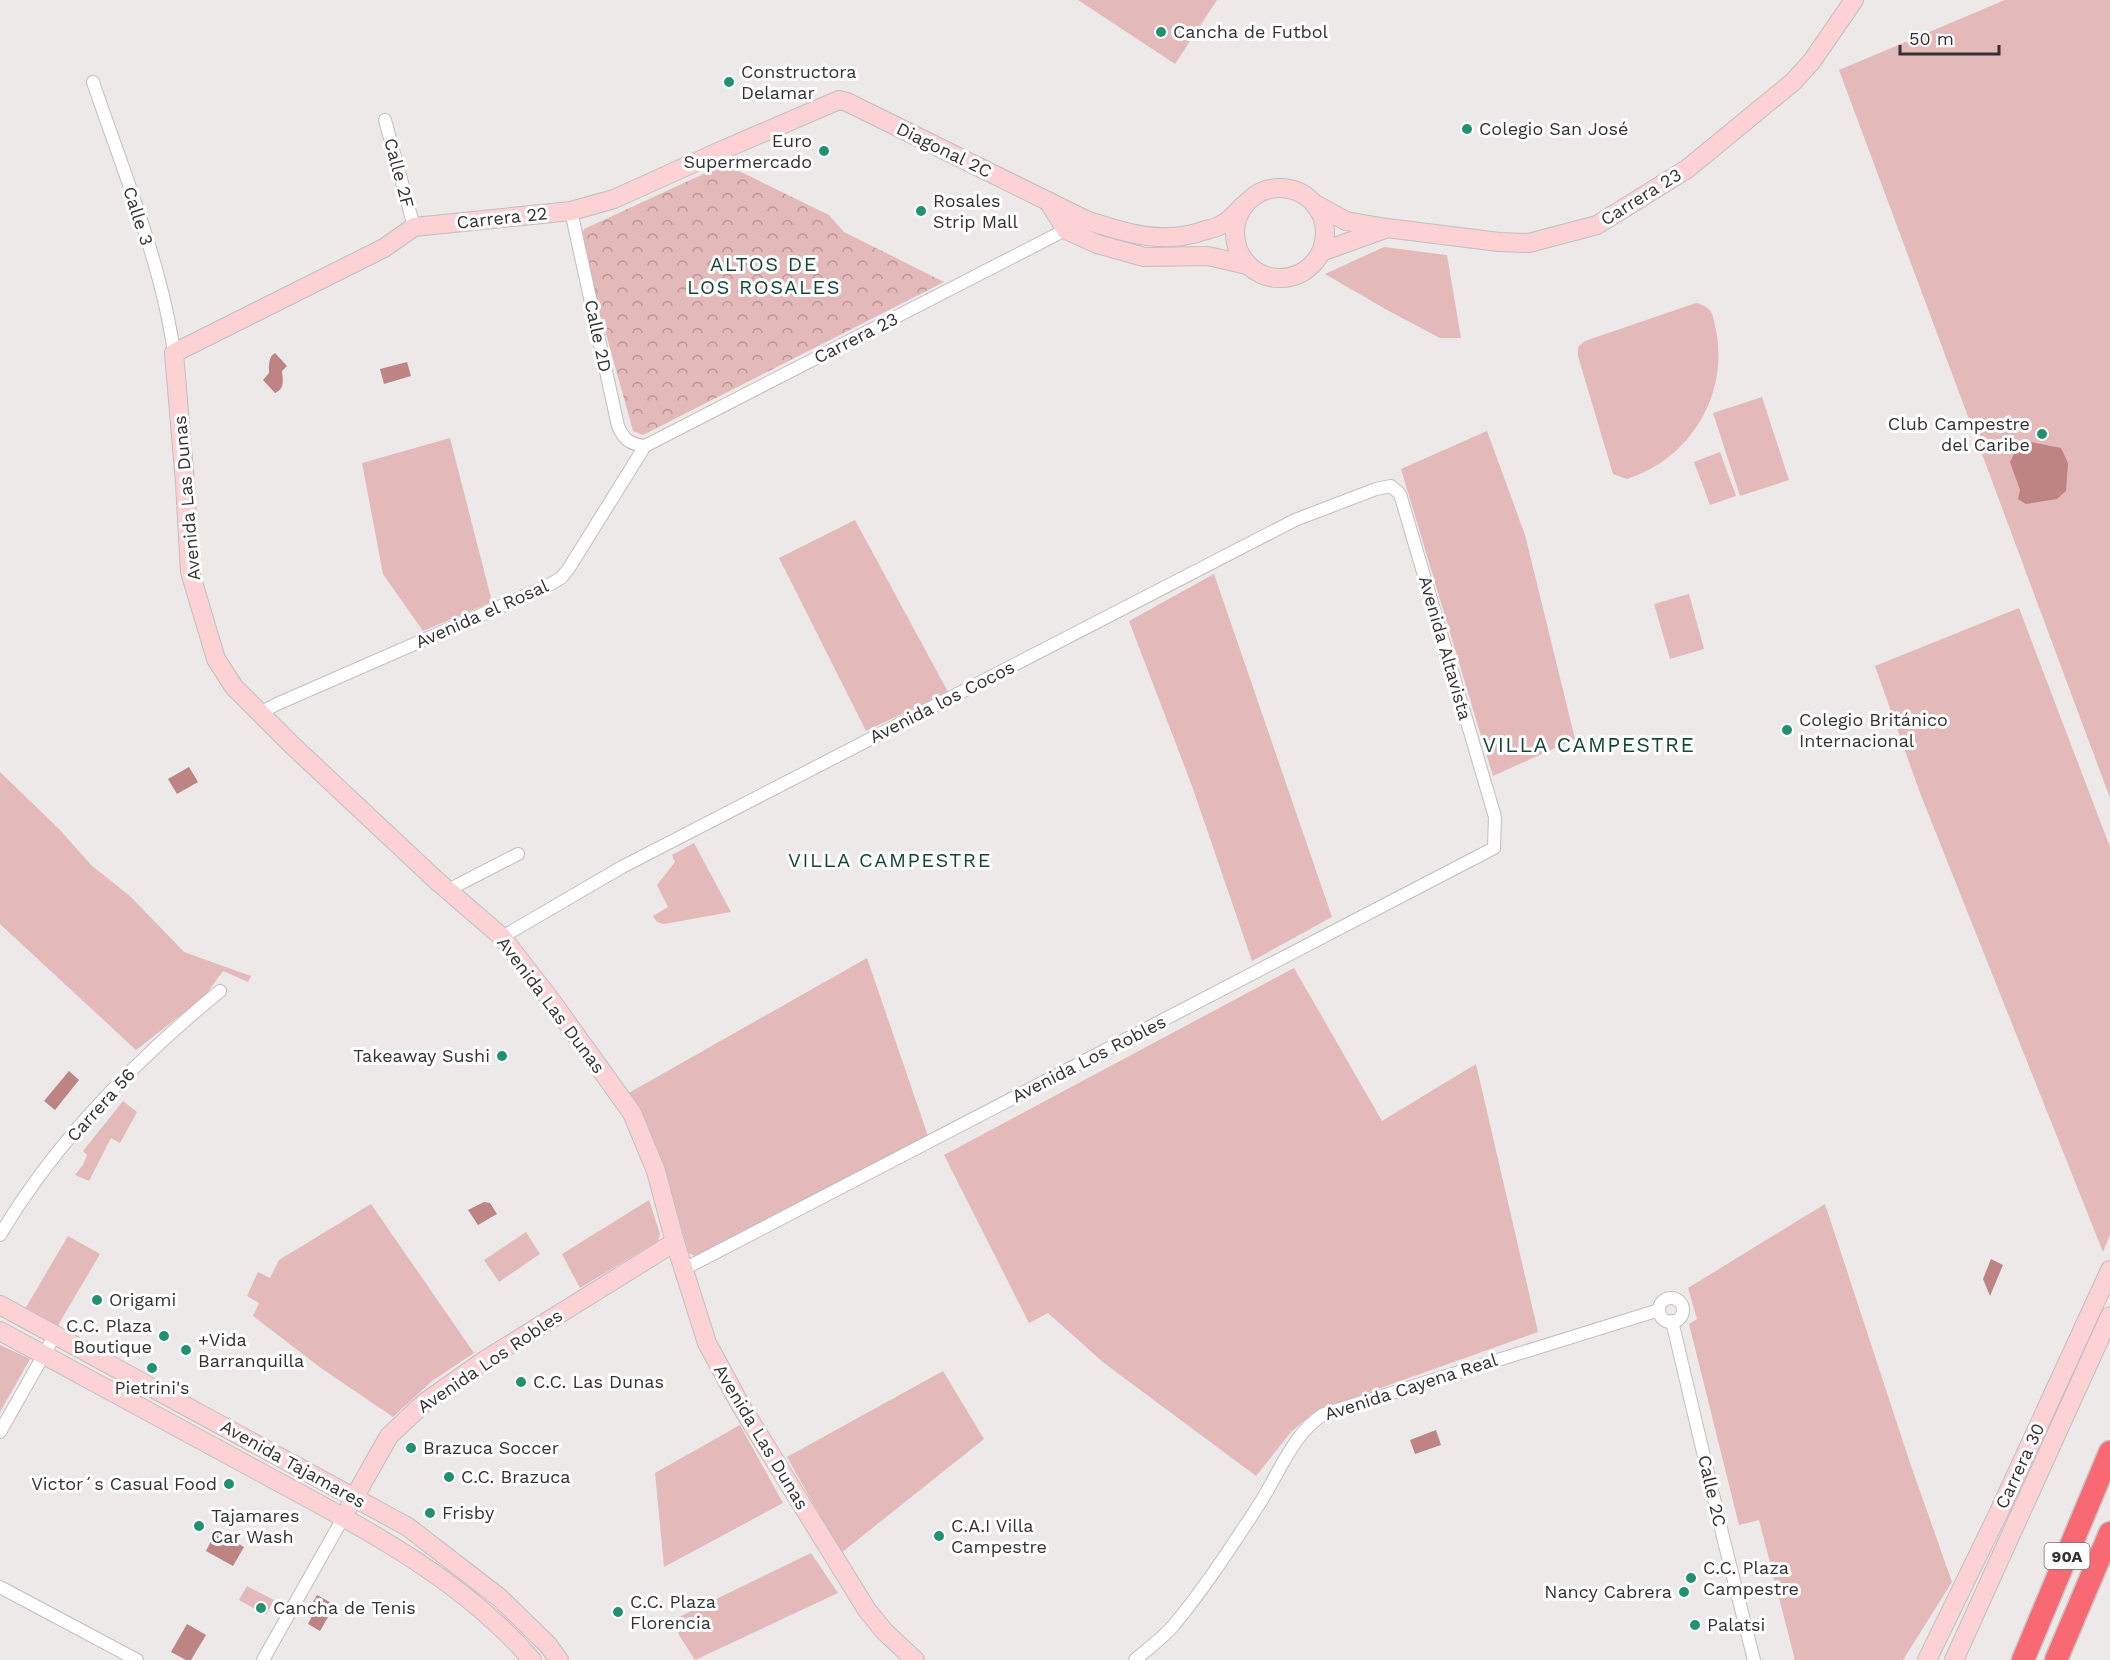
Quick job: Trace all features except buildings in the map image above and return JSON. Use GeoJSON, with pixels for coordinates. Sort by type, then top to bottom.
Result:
{"type":"FeatureCollection","features":[{"type":"Feature","properties":{"kind":"highway","name":"90A"},"geometry":{"type":"LineString","coordinates":[[2024,1660],[2110,1452]]}},
{"type":"Feature","properties":{"kind":"highway","name":"90A"},"geometry":{"type":"LineString","coordinates":[[2056,1660],[2110,1533]]}},
{"type":"Feature","properties":{"kind":"street","name":"Carrera 23"},"geometry":{"type":"LineString","coordinates":[[1315,204],[1346,220],[1387,228],[1499,242],[1528,243],[1597,225],[1687,169],[1793,82],[1812,61],[1847,8]]}},
{"type":"Feature","properties":{"kind":"street","name":"Calle 3"},"geometry":{"type":"LineString","coordinates":[[93,82],[150,251],[171,329],[174,353]]}},
{"type":"Feature","properties":{"kind":"street","name":"Carrera 22"},"geometry":{"type":"LineString","coordinates":[[174,353],[384,248],[414,227],[571,211],[614,199],[839,100]]}},
{"type":"Feature","properties":{"kind":"street","name":"Diagonal 2C"},"geometry":{"type":"LineString","coordinates":[[839,100],[1086,219]]}},
{"type":"Feature","properties":{"kind":"street","name":"Calle 2F"},"geometry":{"type":"LineString","coordinates":[[385,120],[414,227]]}},
{"type":"Feature","properties":{"kind":"street"},"geometry":{"type":"LineString","coordinates":[[1086,219],[1141,237],[1192,235],[1222,225],[1257,193],[1272,188],[1288,188],[1303,193],[1322,214],[1325,240],[1321,252],[1307,270],[1287,278],[1265,277],[1247,265],[1239,254],[1234,228],[1245,204]]}},
{"type":"Feature","properties":{"kind":"street"},"geometry":{"type":"LineString","coordinates":[[1048,201],[1066,230],[1097,244],[1144,257],[1208,256],[1247,265]]}},
{"type":"Feature","properties":{"kind":"street","name":"Calle 2D"},"geometry":{"type":"LineString","coordinates":[[571,211],[618,426],[632,445],[645,446]]}},
{"type":"Feature","properties":{"kind":"street","name":"Carrera 23"},"geometry":{"type":"LineString","coordinates":[[645,446],[1086,219]]}},
{"type":"Feature","properties":{"kind":"street","name":"Carrera 23"},"geometry":{"type":"LineString","coordinates":[[1321,252],[1387,228]]}},
{"type":"Feature","properties":{"kind":"street","name":"Avenida Las Dunas"},"geometry":{"type":"LineString","coordinates":[[174,353],[190,572],[216,658],[234,687],[309,762],[502,937],[632,1113],[656,1171],[675,1242],[707,1343],[741,1406],[867,1610],[884,1631],[915,1660]]}},
{"type":"Feature","properties":{"kind":"street","name":"Avenida el Rosal"},"geometry":{"type":"LineString","coordinates":[[260,714],[277,704],[561,578],[570,568],[645,446]]}},
{"type":"Feature","properties":{"kind":"street","name":"Avenida Altavista"},"geometry":{"type":"LineString","coordinates":[[1391,486],[1400,494],[1495,817],[1494,848]]}},
{"type":"Feature","properties":{"kind":"street","name":"Avenida los Cocos"},"geometry":{"type":"LineString","coordinates":[[502,937],[642,856],[1295,520],[1376,489],[1391,486]]}},
{"type":"Feature","properties":{"kind":"street","name":"Avenida Los Robles"},"geometry":{"type":"LineString","coordinates":[[684,1269],[1494,848]]}},
{"type":"Feature","properties":{"kind":"street"},"geometry":{"type":"LineString","coordinates":[[448,890],[518,854]]}},
{"type":"Feature","properties":{"kind":"street","name":"Carrera 56"},"geometry":{"type":"LineString","coordinates":[[0,1235],[47,1167],[108,1094],[156,1046],[220,991]]}},
{"type":"Feature","properties":{"kind":"street","name":"Avenida Los Robles"},"geometry":{"type":"LineString","coordinates":[[343,1518],[389,1436],[424,1403],[482,1362],[675,1242]]}},
{"type":"Feature","properties":{"kind":"street","name":"Carrera 30"},"geometry":{"type":"LineString","coordinates":[[1927,1660],[1999,1512],[2110,1270]]}},
{"type":"Feature","properties":{"kind":"street"},"geometry":{"type":"LineString","coordinates":[[1668,1298],[1679,1301],[1682,1308],[1681,1315],[1672,1321],[1662,1317],[1659,1310],[1662,1302],[1668,1298]]}},
{"type":"Feature","properties":{"kind":"street","name":"Avenida Tajamares"},"geometry":{"type":"LineString","coordinates":[[0,1305],[408,1527],[483,1584],[548,1645],[559,1660]]}},
{"type":"Feature","properties":{"kind":"street","name":"Avenida Cayena Real"},"geometry":{"type":"LineString","coordinates":[[1135,1660],[1171,1628],[1199,1591],[1261,1502],[1312,1421],[1324,1414],[1424,1382],[1659,1310]]}},
{"type":"Feature","properties":{"kind":"street","name":"Carrera 30"},"geometry":{"type":"LineString","coordinates":[[1954,1660],[2110,1316]]}},
{"type":"Feature","properties":{"kind":"street","name":"Calle 2C"},"geometry":{"type":"LineString","coordinates":[[1672,1321],[1754,1660]]}},
{"type":"Feature","properties":{"kind":"street","name":"Avenida Tajamares"},"geometry":{"type":"LineString","coordinates":[[0,1331],[400,1551],[457,1590],[519,1644],[532,1660]]}},
{"type":"Feature","properties":{"kind":"street"},"geometry":{"type":"LineString","coordinates":[[0,1432],[55,1335]]}},
{"type":"Feature","properties":{"kind":"street"},"geometry":{"type":"LineString","coordinates":[[263,1660],[343,1518]]}},
{"type":"Feature","properties":{"kind":"street"},"geometry":{"type":"LineString","coordinates":[[0,1587],[137,1660]]}},
{"type":"Feature","properties":{"kind":"green space","name":"Cancha de Futbol"},"geometry":{"type":"Polygon","coordinates":[[[1078,0],[1217,0],[1175,64],[1078,0]]]}},
{"type":"Feature","properties":{"kind":"green space","name":"Club Campestre del Caribe"},"geometry":{"type":"Polygon","coordinates":[[[2005,0],[2110,0],[2110,798],[1839,70],[2005,0]]]}},
{"type":"Feature","properties":{"kind":"green space"},"geometry":{"type":"Polygon","coordinates":[[[725,164],[829,215],[844,232],[944,282],[643,435],[633,431],[580,240],[584,229],[725,164]]]}},
{"type":"Feature","properties":{"kind":"green space"},"geometry":{"type":"Polygon","coordinates":[[[1384,247],[1447,255],[1461,338],[1440,338],[1325,274],[1384,247]]]}},
{"type":"Feature","properties":{"kind":"green space"},"geometry":{"type":"Polygon","coordinates":[[[1696,303],[1709,309],[1713,316],[1718,354],[1716,378],[1710,400],[1700,421],[1686,440],[1649,470],[1627,479],[1613,474],[1578,356],[1578,347],[1585,341],[1696,303]]]}},
{"type":"Feature","properties":{"kind":"green space"},"geometry":{"type":"Polygon","coordinates":[[[1762,397],[1789,480],[1740,496],[1713,413],[1762,397]]]}},
{"type":"Feature","properties":{"kind":"green space"},"geometry":{"type":"Polygon","coordinates":[[[1487,431],[1525,535],[1575,739],[1493,776],[1401,469],[1487,431]]]}},
{"type":"Feature","properties":{"kind":"green space"},"geometry":{"type":"Polygon","coordinates":[[[450,438],[492,602],[423,631],[383,574],[362,463],[450,438]]]}},
{"type":"Feature","properties":{"kind":"green space"},"geometry":{"type":"Polygon","coordinates":[[[1720,452],[1736,496],[1710,505],[1694,462],[1720,452]]]}},
{"type":"Feature","properties":{"kind":"green space"},"geometry":{"type":"Polygon","coordinates":[[[855,520],[948,692],[866,731],[779,558],[855,520]]]}},
{"type":"Feature","properties":{"kind":"green space"},"geometry":{"type":"Polygon","coordinates":[[[1214,574],[1332,917],[1252,961],[1192,786],[1129,621],[1214,574]]]}},
{"type":"Feature","properties":{"kind":"green space"},"geometry":{"type":"Polygon","coordinates":[[[1689,594],[1704,649],[1670,659],[1654,604],[1689,594]]]}},
{"type":"Feature","properties":{"kind":"green space"},"geometry":{"type":"Polygon","coordinates":[[[2019,608],[2110,847],[2110,1235],[2103,1252],[1920,793],[1875,666],[2019,608]]]}},
{"type":"Feature","properties":{"kind":"green space"},"geometry":{"type":"Polygon","coordinates":[[[0,772],[60,830],[91,865],[131,897],[184,952],[251,976],[248,982],[223,971],[205,996],[136,1050],[0,924],[0,772]]]}},
{"type":"Feature","properties":{"kind":"green space"},"geometry":{"type":"Polygon","coordinates":[[[694,843],[731,912],[664,924],[657,922],[653,916],[668,907],[657,885],[675,862],[672,855],[694,843]]]}},
{"type":"Feature","properties":{"kind":"green space"},"geometry":{"type":"Polygon","coordinates":[[[867,958],[928,1136],[697,1257],[689,1253],[661,1164],[627,1094],[867,958]]]}},
{"type":"Feature","properties":{"kind":"green space"},"geometry":{"type":"Polygon","coordinates":[[[1294,968],[1382,1121],[1476,1064],[1538,1332],[1316,1411],[1291,1432],[1256,1476],[1104,1363],[1048,1313],[1029,1323],[944,1155],[1294,968]]]}},
{"type":"Feature","properties":{"kind":"green space"},"geometry":{"type":"Polygon","coordinates":[[[123,1101],[137,1112],[120,1143],[111,1138],[89,1181],[75,1175],[87,1155],[83,1151],[123,1101]]]}},
{"type":"Feature","properties":{"kind":"green space"},"geometry":{"type":"Polygon","coordinates":[[[649,1200],[660,1234],[658,1241],[580,1288],[562,1254],[649,1200]]]}},
{"type":"Feature","properties":{"kind":"green space"},"geometry":{"type":"Polygon","coordinates":[[[371,1204],[474,1353],[432,1381],[393,1417],[321,1368],[253,1316],[259,1303],[247,1296],[258,1272],[270,1278],[279,1260],[371,1204]]]}},
{"type":"Feature","properties":{"kind":"green space"},"geometry":{"type":"Polygon","coordinates":[[[1825,1204],[1909,1460],[1952,1582],[1903,1660],[1795,1660],[1759,1520],[1739,1525],[1689,1324],[1697,1319],[1688,1288],[1825,1204]]]}},
{"type":"Feature","properties":{"kind":"green space"},"geometry":{"type":"Polygon","coordinates":[[[526,1232],[540,1254],[499,1282],[484,1260],[526,1232]]]}},
{"type":"Feature","properties":{"kind":"green space"},"geometry":{"type":"Polygon","coordinates":[[[68,1236],[100,1254],[57,1327],[25,1309],[68,1236]]]}},
{"type":"Feature","properties":{"kind":"green space"},"geometry":{"type":"Polygon","coordinates":[[[0,1345],[30,1359],[0,1412],[0,1345]]]}},
{"type":"Feature","properties":{"kind":"green space"},"geometry":{"type":"Polygon","coordinates":[[[943,1371],[984,1439],[841,1553],[787,1457],[943,1371]]]}},
{"type":"Feature","properties":{"kind":"green space"},"geometry":{"type":"Polygon","coordinates":[[[740,1425],[783,1503],[664,1567],[655,1473],[740,1425]]]}},
{"type":"Feature","properties":{"kind":"green space"},"geometry":{"type":"Polygon","coordinates":[[[811,1553],[838,1593],[695,1660],[679,1635],[673,1620],[811,1553]]]}},
{"type":"Feature","properties":{"kind":"green space","name":"Cancha de Tenis"},"geometry":{"type":"Polygon","coordinates":[[[247,1586],[274,1600],[266,1615],[239,1600],[247,1586]]]}},
{"type":"Feature","properties":{"kind":"shaded area"},"geometry":{"type":"Polygon","coordinates":[[[275,353],[287,366],[282,371],[282,387],[275,393],[263,380],[269,373],[270,359],[275,353]]]}},
{"type":"Feature","properties":{"kind":"shaded area"},"geometry":{"type":"Polygon","coordinates":[[[407,362],[411,376],[384,384],[380,369],[407,362]]]}},
{"type":"Feature","properties":{"kind":"shaded area"},"geometry":{"type":"Polygon","coordinates":[[[2031,442],[2061,448],[2068,463],[2066,491],[2057,499],[2026,504],[2018,499],[2020,490],[2010,462],[2018,446],[2031,442]]]}},
{"type":"Feature","properties":{"kind":"shaded area"},"geometry":{"type":"Polygon","coordinates":[[[189,767],[198,782],[177,794],[168,779],[189,767]]]}},
{"type":"Feature","properties":{"kind":"shaded area"},"geometry":{"type":"Polygon","coordinates":[[[69,1071],[79,1080],[55,1110],[44,1101],[69,1071]]]}},
{"type":"Feature","properties":{"kind":"shaded area"},"geometry":{"type":"Polygon","coordinates":[[[484,1202],[490,1203],[497,1214],[478,1225],[468,1210],[484,1202]]]}},
{"type":"Feature","properties":{"kind":"shaded area"},"geometry":{"type":"Polygon","coordinates":[[[1991,1259],[2003,1265],[1990,1296],[1983,1279],[1991,1259]]]}},
{"type":"Feature","properties":{"kind":"shaded area"},"geometry":{"type":"Polygon","coordinates":[[[1436,1430],[1441,1445],[1415,1454],[1410,1440],[1436,1430]]]}},
{"type":"Feature","properties":{"kind":"shaded area"},"geometry":{"type":"Polygon","coordinates":[[[216,1531],[244,1547],[233,1566],[206,1551],[216,1531]]]}},
{"type":"Feature","properties":{"kind":"shaded area"},"geometry":{"type":"Polygon","coordinates":[[[317,1595],[335,1605],[320,1631],[308,1624],[313,1614],[308,1611],[317,1595]]]}},
{"type":"Feature","properties":{"kind":"shaded area"},"geometry":{"type":"Polygon","coordinates":[[[187,1624],[206,1635],[191,1660],[186,1660],[171,1652],[187,1624]]]}},
{"type":"Feature","properties":{"kind":"place","name":"Cancha de Futbol"},"geometry":{"type":"Point","coordinates":[1161,32]}},
{"type":"Feature","properties":{"kind":"place","name":"Constructora Delamar"},"geometry":{"type":"Point","coordinates":[729,82]}},
{"type":"Feature","properties":{"kind":"place","name":"Colegio San José"},"geometry":{"type":"Point","coordinates":[1467,129]}},
{"type":"Feature","properties":{"kind":"place","name":"Euro Supermercado"},"geometry":{"type":"Point","coordinates":[824,151]}},
{"type":"Feature","properties":{"kind":"place","name":"Rosales Strip Mall"},"geometry":{"type":"Point","coordinates":[921,211]}},
{"type":"Feature","properties":{"kind":"place","name":"Club Campestre del Caribe"},"geometry":{"type":"Point","coordinates":[2042,434]}},
{"type":"Feature","properties":{"kind":"place","name":"Colegio Británico Internacional"},"geometry":{"type":"Point","coordinates":[1787,730]}},
{"type":"Feature","properties":{"kind":"place","name":"Takeaway Sushi"},"geometry":{"type":"Point","coordinates":[502,1056]}},
{"type":"Feature","properties":{"kind":"place","name":"Origami"},"geometry":{"type":"Point","coordinates":[97,1300]}},
{"type":"Feature","properties":{"kind":"place","name":"C.C. Plaza Boutique"},"geometry":{"type":"Point","coordinates":[164,1336]}},
{"type":"Feature","properties":{"kind":"place","name":"+Vida Barranquilla"},"geometry":{"type":"Point","coordinates":[186,1350]}},
{"type":"Feature","properties":{"kind":"place","name":"Pietrini's"},"geometry":{"type":"Point","coordinates":[152,1368]}},
{"type":"Feature","properties":{"kind":"place","name":"C.C. Las Dunas"},"geometry":{"type":"Point","coordinates":[521,1382]}},
{"type":"Feature","properties":{"kind":"place","name":"Brazuca Soccer"},"geometry":{"type":"Point","coordinates":[411,1448]}},
{"type":"Feature","properties":{"kind":"place","name":"C.C. Brazuca"},"geometry":{"type":"Point","coordinates":[449,1477]}},
{"type":"Feature","properties":{"kind":"place","name":"Victor´s Casual Food"},"geometry":{"type":"Point","coordinates":[229,1484]}},
{"type":"Feature","properties":{"kind":"place","name":"Frisby"},"geometry":{"type":"Point","coordinates":[430,1513]}},
{"type":"Feature","properties":{"kind":"place","name":"Tajamares Car Wash"},"geometry":{"type":"Point","coordinates":[199,1526]}},
{"type":"Feature","properties":{"kind":"place","name":"C.A.I Villa Campestre"},"geometry":{"type":"Point","coordinates":[939,1536]}},
{"type":"Feature","properties":{"kind":"place","name":"C.C. Plaza Campestre"},"geometry":{"type":"Point","coordinates":[1691,1578]}},
{"type":"Feature","properties":{"kind":"place","name":"Nancy Cabrera"},"geometry":{"type":"Point","coordinates":[1684,1592]}},
{"type":"Feature","properties":{"kind":"place","name":"Cancha de Tenis"},"geometry":{"type":"Point","coordinates":[261,1608]}},
{"type":"Feature","properties":{"kind":"place","name":"C.C. Plaza Florencia"},"geometry":{"type":"Point","coordinates":[618,1612]}},
{"type":"Feature","properties":{"kind":"place","name":"Palatsi"},"geometry":{"type":"Point","coordinates":[1695,1625]}},
{"type":"Feature","properties":{"kind":"district","name":"ALTOS DE LOS ROSALES"},"geometry":{"type":"Point","coordinates":[764,276]}},
{"type":"Feature","properties":{"kind":"district","name":"VILLA CAMPESTRE"},"geometry":{"type":"Point","coordinates":[1589,745]}},
{"type":"Feature","properties":{"kind":"district","name":"VILLA CAMPESTRE"},"geometry":{"type":"Point","coordinates":[890,860]}}]}
